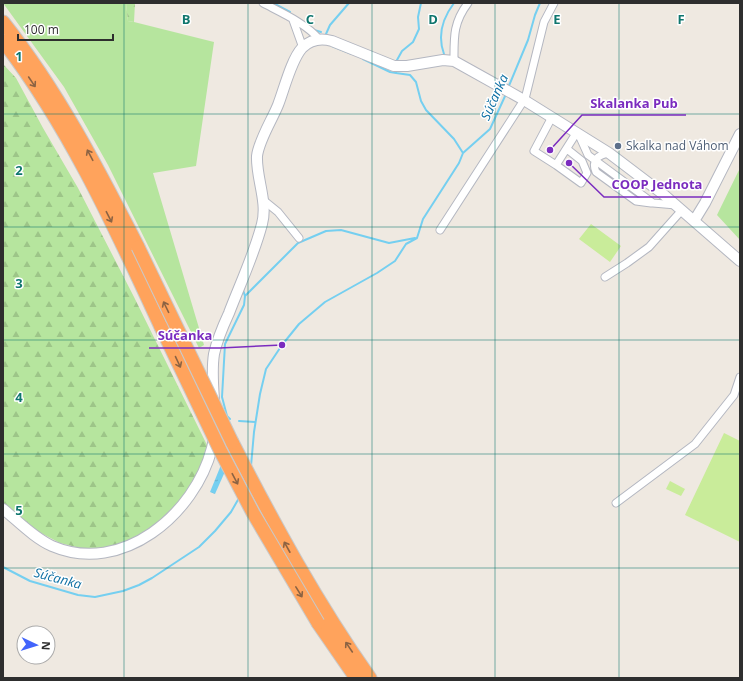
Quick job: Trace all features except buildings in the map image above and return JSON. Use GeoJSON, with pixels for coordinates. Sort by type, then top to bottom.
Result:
{"type":"FeatureCollection","features":[{"type":"Feature","properties":{"kind":"highway"},"geometry":{"type":"LineString","coordinates":[[3,22],[47,83],[72,123],[138,248],[263,503],[296,563],[323,620],[356,678]]}},
{"type":"Feature","properties":{"kind":"highway"},"geometry":{"type":"LineString","coordinates":[[3,41],[45,100],[78,156],[127,253],[214,438],[246,499],[287,571],[323,620],[370,678]]}},
{"type":"Feature","properties":{"kind":"main road"},"geometry":{"type":"LineString","coordinates":[[3,509],[35,535],[52,546],[74,552],[96,553],[119,550],[138,542],[156,531],[180,507],[196,486],[203,473],[212,449],[215,425],[213,379],[214,353],[258,237],[264,217],[257,161],[259,148],[278,106],[295,60],[303,48],[319,39],[332,41],[389,65],[407,66],[443,60],[454,61],[524,100],[608,153],[679,207],[739,263]]}},
{"type":"Feature","properties":{"kind":"main road"},"geometry":{"type":"LineString","coordinates":[[694,221],[705,203],[740,134]]}},
{"type":"Feature","properties":{"kind":"street"},"geometry":{"type":"LineString","coordinates":[[263,3],[293,20],[319,39]]}},
{"type":"Feature","properties":{"kind":"street"},"geometry":{"type":"LineString","coordinates":[[454,61],[454,33],[462,12],[468,3]]}},
{"type":"Feature","properties":{"kind":"street"},"geometry":{"type":"LineString","coordinates":[[440,230],[524,100],[544,22],[554,3]]}},
{"type":"Feature","properties":{"kind":"street"},"geometry":{"type":"LineString","coordinates":[[293,20],[303,48]]}},
{"type":"Feature","properties":{"kind":"street"},"geometry":{"type":"LineString","coordinates":[[552,117],[534,151],[581,183],[587,173],[582,161],[567,148]]}},
{"type":"Feature","properties":{"kind":"street"},"geometry":{"type":"LineString","coordinates":[[556,165],[577,133],[588,155],[594,161]]}},
{"type":"Feature","properties":{"kind":"street"},"geometry":{"type":"LineString","coordinates":[[604,277],[649,247],[679,207],[636,201],[596,172],[594,161],[601,154],[608,153]]}},
{"type":"Feature","properties":{"kind":"street"},"geometry":{"type":"LineString","coordinates":[[262,199],[278,212],[298,238]]}},
{"type":"Feature","properties":{"kind":"street"},"geometry":{"type":"LineString","coordinates":[[616,503],[695,444],[734,395],[740,377]]}},
{"type":"Feature","properties":{"kind":"green space"},"geometry":{"type":"Polygon","coordinates":[[[3,3],[126,3],[128,21],[214,42],[196,166],[153,173],[204,345],[199,348],[108,165],[64,87],[3,3]]]}},
{"type":"Feature","properties":{"kind":"green space"},"geometry":{"type":"Polygon","coordinates":[[[126,3],[135,3],[134,22],[128,21],[126,3]]]}},
{"type":"Feature","properties":{"kind":"green space"},"geometry":{"type":"Polygon","coordinates":[[[3,64],[16,78],[78,188],[207,445],[207,456],[189,491],[163,518],[142,536],[106,549],[84,549],[60,543],[39,532],[3,503],[3,64]]]}},
{"type":"Feature","properties":{"kind":"green space"},"geometry":{"type":"Polygon","coordinates":[[[740,168],[740,240],[717,215],[740,168]]]}},
{"type":"Feature","properties":{"kind":"green space"},"geometry":{"type":"Polygon","coordinates":[[[591,224],[621,246],[610,262],[579,239],[591,224]]]}},
{"type":"Feature","properties":{"kind":"green space"},"geometry":{"type":"Polygon","coordinates":[[[724,433],[740,441],[740,542],[685,515],[724,433]]]}},
{"type":"Feature","properties":{"kind":"green space"},"geometry":{"type":"Polygon","coordinates":[[[670,481],[685,489],[681,496],[666,489],[670,481]]]}},
{"type":"Feature","properties":{"kind":"water"},"geometry":{"type":"Polygon","coordinates":[[[221,465],[227,467],[215,494],[210,492],[221,465]]]}},
{"type":"Feature","properties":{"kind":"waterway"},"geometry":{"type":"LineString","coordinates":[[273,3],[290,12]]}},
{"type":"Feature","properties":{"kind":"waterway"},"geometry":{"type":"LineString","coordinates":[[326,34],[330,25],[349,3]]}},
{"type":"Feature","properties":{"kind":"waterway"},"geometry":{"type":"LineString","coordinates":[[397,60],[402,51],[413,42],[419,29],[418,17],[421,3]]}},
{"type":"Feature","properties":{"kind":"waterway"},"geometry":{"type":"LineString","coordinates":[[444,54],[441,40],[442,27],[446,15],[454,3]]}},
{"type":"Feature","properties":{"kind":"waterway","name":"Súčanka"},"geometry":{"type":"LineString","coordinates":[[508,88],[528,40],[540,3]]}},
{"type":"Feature","properties":{"kind":"waterway"},"geometry":{"type":"LineString","coordinates":[[314,30],[321,32]]}},
{"type":"Feature","properties":{"kind":"waterway"},"geometry":{"type":"LineString","coordinates":[[332,46],[352,54]]}},
{"type":"Feature","properties":{"kind":"waterway"},"geometry":{"type":"LineString","coordinates":[[363,59],[390,72],[396,73]]}},
{"type":"Feature","properties":{"kind":"waterway"},"geometry":{"type":"LineString","coordinates":[[396,69],[396,73],[410,75],[416,82],[421,101],[426,110],[454,139],[463,153]]}},
{"type":"Feature","properties":{"kind":"waterway","name":"Súčanka"},"geometry":{"type":"LineString","coordinates":[[251,466],[254,432],[260,394],[266,369],[282,345],[299,324],[325,302],[377,273],[395,261],[406,244],[417,238],[423,219],[459,163],[463,153],[490,129],[506,94]]}},
{"type":"Feature","properties":{"kind":"waterway"},"geometry":{"type":"LineString","coordinates":[[230,419],[227,416],[222,397],[225,344],[244,305],[245,296],[298,243],[326,231],[341,230],[389,243],[415,238]]}},
{"type":"Feature","properties":{"kind":"waterway"},"geometry":{"type":"LineString","coordinates":[[244,287],[243,290],[245,296]]}},
{"type":"Feature","properties":{"kind":"waterway"},"geometry":{"type":"LineString","coordinates":[[239,421],[255,422]]}},
{"type":"Feature","properties":{"kind":"waterway","name":"Súčanka"},"geometry":{"type":"LineString","coordinates":[[3,567],[30,581],[78,595],[95,597],[123,591],[152,578],[199,547],[231,512],[239,498]]}},
{"type":"Feature","properties":{"kind":"place","name":"Skalka nad Váhom"},"geometry":{"type":"Point","coordinates":[618,146]}},
{"type":"Feature","properties":{"kind":"place","name":"Skalanka Pub"},"geometry":{"type":"Point","coordinates":[550,150]}},
{"type":"Feature","properties":{"kind":"place","name":"COOP Jednota"},"geometry":{"type":"Point","coordinates":[569,163]}},
{"type":"Feature","properties":{"kind":"place","name":"Súčanka"},"geometry":{"type":"Point","coordinates":[282,345]}}]}
